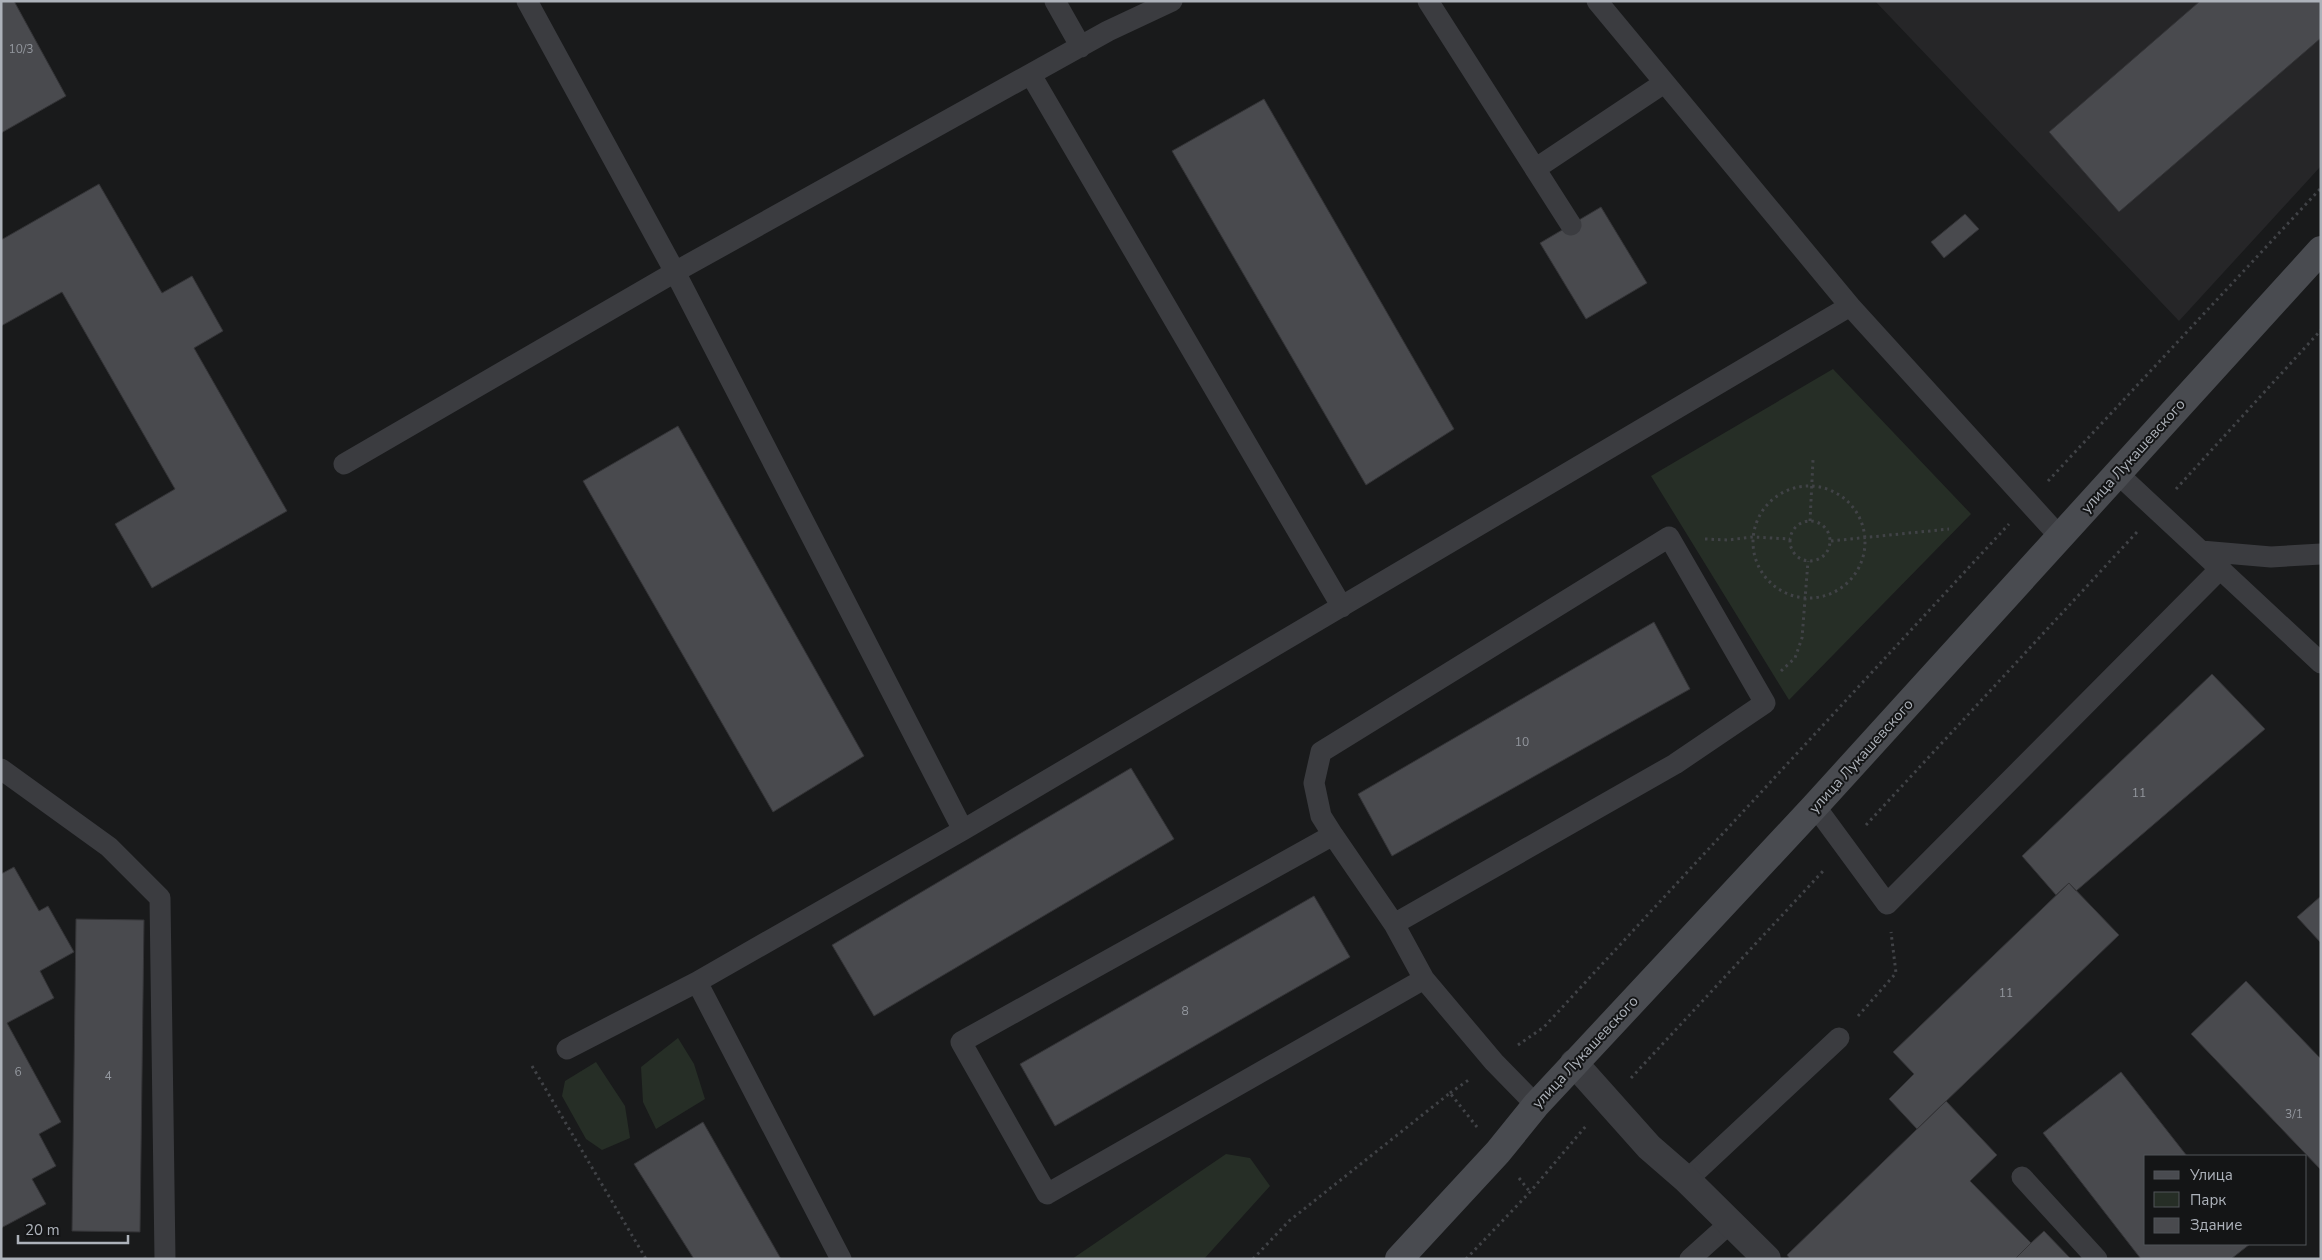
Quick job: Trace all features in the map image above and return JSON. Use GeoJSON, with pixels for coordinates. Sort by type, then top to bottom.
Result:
{"type":"FeatureCollection","features":[{"type":"Feature","properties":{"kind":"main road","name":"улица Лукашевского"},"geometry":{"type":"LineString","coordinates":[[1399,1259],[1498,1152],[1536,1105],[1574,1063],[1815,806],[2321,250]]}},
{"type":"Feature","properties":{"kind":"street"},"geometry":{"type":"LineString","coordinates":[[1574,1063],[1649,1147],[1686,1180],[1767,1259]]}},
{"type":"Feature","properties":{"kind":"lane"},"geometry":{"type":"LineString","coordinates":[[527,1],[675,272],[964,830]]}},
{"type":"Feature","properties":{"kind":"lane"},"geometry":{"type":"LineString","coordinates":[[1055,1],[1081,47]]}},
{"type":"Feature","properties":{"kind":"lane"},"geometry":{"type":"LineString","coordinates":[[344,464],[675,272],[1031,74],[1172,1]]}},
{"type":"Feature","properties":{"kind":"lane"},"geometry":{"type":"LineString","coordinates":[[1428,1],[1570,225]]}},
{"type":"Feature","properties":{"kind":"lane"},"geometry":{"type":"LineString","coordinates":[[1597,1],[1850,306],[2060,537]]}},
{"type":"Feature","properties":{"kind":"lane"},"geometry":{"type":"LineString","coordinates":[[1031,74],[1342,607]]}},
{"type":"Feature","properties":{"kind":"lane"},"geometry":{"type":"LineString","coordinates":[[1535,169],[1664,82]]}},
{"type":"Feature","properties":{"kind":"lane"},"geometry":{"type":"LineString","coordinates":[[567,1049],[697,982],[964,830],[1850,306]]}},
{"type":"Feature","properties":{"kind":"lane"},"geometry":{"type":"LineString","coordinates":[[2117,473],[2321,662]]}},
{"type":"Feature","properties":{"kind":"lane"},"geometry":{"type":"LineString","coordinates":[[1394,924],[1675,764],[1766,703],[1669,536],[1322,752],[1314,783],[1322,816],[1333,836],[1394,924],[1424,979],[1494,1062],[1536,1105]]}},
{"type":"Feature","properties":{"kind":"lane"},"geometry":{"type":"LineString","coordinates":[[2201,551],[2271,557],[2321,554]]}},
{"type":"Feature","properties":{"kind":"lane"},"geometry":{"type":"LineString","coordinates":[[1815,806],[1887,904],[2220,569]]}},
{"type":"Feature","properties":{"kind":"lane"},"geometry":{"type":"LineString","coordinates":[[1,769],[109,846],[160,898],[165,1259]]}},
{"type":"Feature","properties":{"kind":"lane"},"geometry":{"type":"LineString","coordinates":[[1333,836],[961,1042],[1046,1194],[1424,979]]}},
{"type":"Feature","properties":{"kind":"lane"},"geometry":{"type":"LineString","coordinates":[[697,982],[841,1259]]}},
{"type":"Feature","properties":{"kind":"lane"},"geometry":{"type":"LineString","coordinates":[[1686,1180],[1839,1038]]}},
{"type":"Feature","properties":{"kind":"lane"},"geometry":{"type":"LineString","coordinates":[[2022,1177],[2097,1259]]}},
{"type":"Feature","properties":{"kind":"lane"},"geometry":{"type":"LineString","coordinates":[[1690,1259],[1729,1224]]}},
{"type":"Feature","properties":{"kind":"path"},"geometry":{"type":"LineString","coordinates":[[1253,1259],[1289,1221],[1450,1093],[1544,1027],[2321,188]]}},
{"type":"Feature","properties":{"kind":"path"},"geometry":{"type":"LineString","coordinates":[[1630,1079],[2157,511],[2321,330]]}},
{"type":"Feature","properties":{"kind":"path"},"geometry":{"type":"LineString","coordinates":[[1810,520],[1813,460]]}},
{"type":"Feature","properties":{"kind":"path"},"geometry":{"type":"LineString","coordinates":[[1797,487],[1828,488],[1842,496],[1854,507],[1862,522],[1866,537],[1866,551],[1854,577],[1844,587],[1832,594],[1819,598],[1805,599],[1790,596],[1766,578],[1755,558],[1753,536],[1756,522],[1762,510],[1772,499],[1797,487]]}},
{"type":"Feature","properties":{"kind":"path"},"geometry":{"type":"LineString","coordinates":[[1810,520],[1827,528],[1831,541],[1828,552],[1824,556],[1814,561],[1808,561],[1797,556],[1793,551],[1790,539],[1794,528],[1810,520]]}},
{"type":"Feature","properties":{"kind":"path"},"geometry":{"type":"LineString","coordinates":[[1831,541],[1949,529]]}},
{"type":"Feature","properties":{"kind":"path"},"geometry":{"type":"LineString","coordinates":[[1677,551],[1702,539],[1728,540],[1753,536],[1790,539]]}},
{"type":"Feature","properties":{"kind":"path"},"geometry":{"type":"LineString","coordinates":[[1766,703],[1780,672],[1795,658],[1802,638],[1808,561]]}},
{"type":"Feature","properties":{"kind":"path"},"geometry":{"type":"LineString","coordinates":[[1839,1038],[1896,973],[1887,904]]}},
{"type":"Feature","properties":{"kind":"path"},"geometry":{"type":"LineString","coordinates":[[532,1066],[646,1259]]}},
{"type":"Feature","properties":{"kind":"path"},"geometry":{"type":"LineString","coordinates":[[1450,1093],[1530,1192]]}},
{"type":"Feature","properties":{"kind":"path"},"geometry":{"type":"LineString","coordinates":[[1466,1259],[1530,1192],[1588,1124]]}},
{"type":"Feature","properties":{"kind":"shaded area"},"geometry":{"type":"Polygon","coordinates":[[[1875,1],[2200,1],[2049,132],[2119,212],[2321,38],[2321,166],[2179,321],[1875,1]]]}},
{"type":"Feature","properties":{"kind":"green space"},"geometry":{"type":"Polygon","coordinates":[[[1833,369],[1971,514],[1789,700],[1651,476],[1833,369]]]}},
{"type":"Feature","properties":{"kind":"green space"},"geometry":{"type":"Polygon","coordinates":[[[678,1038],[694,1064],[705,1099],[656,1129],[643,1102],[641,1067],[678,1038]]]}},
{"type":"Feature","properties":{"kind":"green space"},"geometry":{"type":"Polygon","coordinates":[[[596,1062],[625,1106],[630,1138],[602,1150],[586,1139],[562,1096],[565,1081],[596,1062]]]}},
{"type":"Feature","properties":{"kind":"green space"},"geometry":{"type":"Polygon","coordinates":[[[1226,1154],[1250,1158],[1270,1186],[1204,1259],[1072,1259],[1226,1154]]]}},
{"type":"Feature","properties":{"kind":"building"},"geometry":{"type":"Polygon","coordinates":[[[1,1],[14,1],[66,96],[1,133],[1,1]]]}},
{"type":"Feature","properties":{"kind":"building"},"geometry":{"type":"Polygon","coordinates":[[[2200,1],[2321,1],[2321,38],[2119,212],[2049,132],[2200,1]]]}},
{"type":"Feature","properties":{"kind":"building"},"geometry":{"type":"Polygon","coordinates":[[[1264,99],[1454,429],[1366,485],[1172,151],[1264,99]]]}},
{"type":"Feature","properties":{"kind":"building"},"geometry":{"type":"Polygon","coordinates":[[[99,184],[162,293],[192,276],[223,331],[194,348],[287,511],[152,588],[115,524],[175,489],[62,292],[1,326],[1,240],[99,184]]]}},
{"type":"Feature","properties":{"kind":"building"},"geometry":{"type":"Polygon","coordinates":[[[1601,207],[1647,283],[1586,319],[1540,243],[1601,207]]]}},
{"type":"Feature","properties":{"kind":"building"},"geometry":{"type":"Polygon","coordinates":[[[1965,214],[1979,229],[1944,258],[1931,242],[1965,214]]]}},
{"type":"Feature","properties":{"kind":"building"},"geometry":{"type":"Polygon","coordinates":[[[678,426],[864,756],[773,812],[583,481],[678,426]]]}},
{"type":"Feature","properties":{"kind":"building"},"geometry":{"type":"Polygon","coordinates":[[[1654,622],[1690,689],[1392,856],[1358,794],[1654,622]]]}},
{"type":"Feature","properties":{"kind":"building"},"geometry":{"type":"Polygon","coordinates":[[[2212,674],[2265,729],[2076,891],[2069,883],[2056,895],[2022,856],[2212,674]]]}},
{"type":"Feature","properties":{"kind":"building"},"geometry":{"type":"Polygon","coordinates":[[[1131,768],[1174,839],[874,1016],[832,945],[1131,768]]]}},
{"type":"Feature","properties":{"kind":"building"},"geometry":{"type":"Polygon","coordinates":[[[14,867],[39,911],[48,906],[74,952],[40,971],[54,998],[7,1023],[61,1122],[39,1134],[56,1166],[32,1179],[46,1204],[1,1228],[1,874],[14,867]]]}},
{"type":"Feature","properties":{"kind":"building"},"geometry":{"type":"Polygon","coordinates":[[[2069,883],[2119,935],[1917,1129],[1889,1099],[1914,1074],[1893,1052],[2069,883]]]}},
{"type":"Feature","properties":{"kind":"building"},"geometry":{"type":"Polygon","coordinates":[[[1314,896],[1350,957],[1055,1126],[1020,1064],[1314,896]]]}},
{"type":"Feature","properties":{"kind":"building"},"geometry":{"type":"Polygon","coordinates":[[[2321,896],[2321,943],[2297,917],[2321,896]]]}},
{"type":"Feature","properties":{"kind":"building"},"geometry":{"type":"Polygon","coordinates":[[[76,919],[144,920],[140,1232],[72,1231],[76,919]]]}},
{"type":"Feature","properties":{"kind":"building"},"geometry":{"type":"Polygon","coordinates":[[[2246,981],[2321,1059],[2321,1170],[2307,1155],[2191,1034],[2246,981]]]}},
{"type":"Feature","properties":{"kind":"building"},"geometry":{"type":"Polygon","coordinates":[[[2121,1072],[2186,1155],[2144,1155],[2144,1245],[2249,1245],[2231,1259],[2141,1259],[2043,1133],[2121,1072]]]}},
{"type":"Feature","properties":{"kind":"building"},"geometry":{"type":"Polygon","coordinates":[[[1946,1101],[1997,1155],[1970,1181],[2031,1243],[2015,1259],[1790,1259],[1787,1255],[1946,1101]]]}},
{"type":"Feature","properties":{"kind":"building"},"geometry":{"type":"Polygon","coordinates":[[[703,1122],[781,1259],[694,1259],[634,1164],[703,1122]]]}},
{"type":"Feature","properties":{"kind":"building"},"geometry":{"type":"Polygon","coordinates":[[[2044,1231],[2071,1259],[2015,1259],[2031,1243],[2044,1231]]]}}]}
